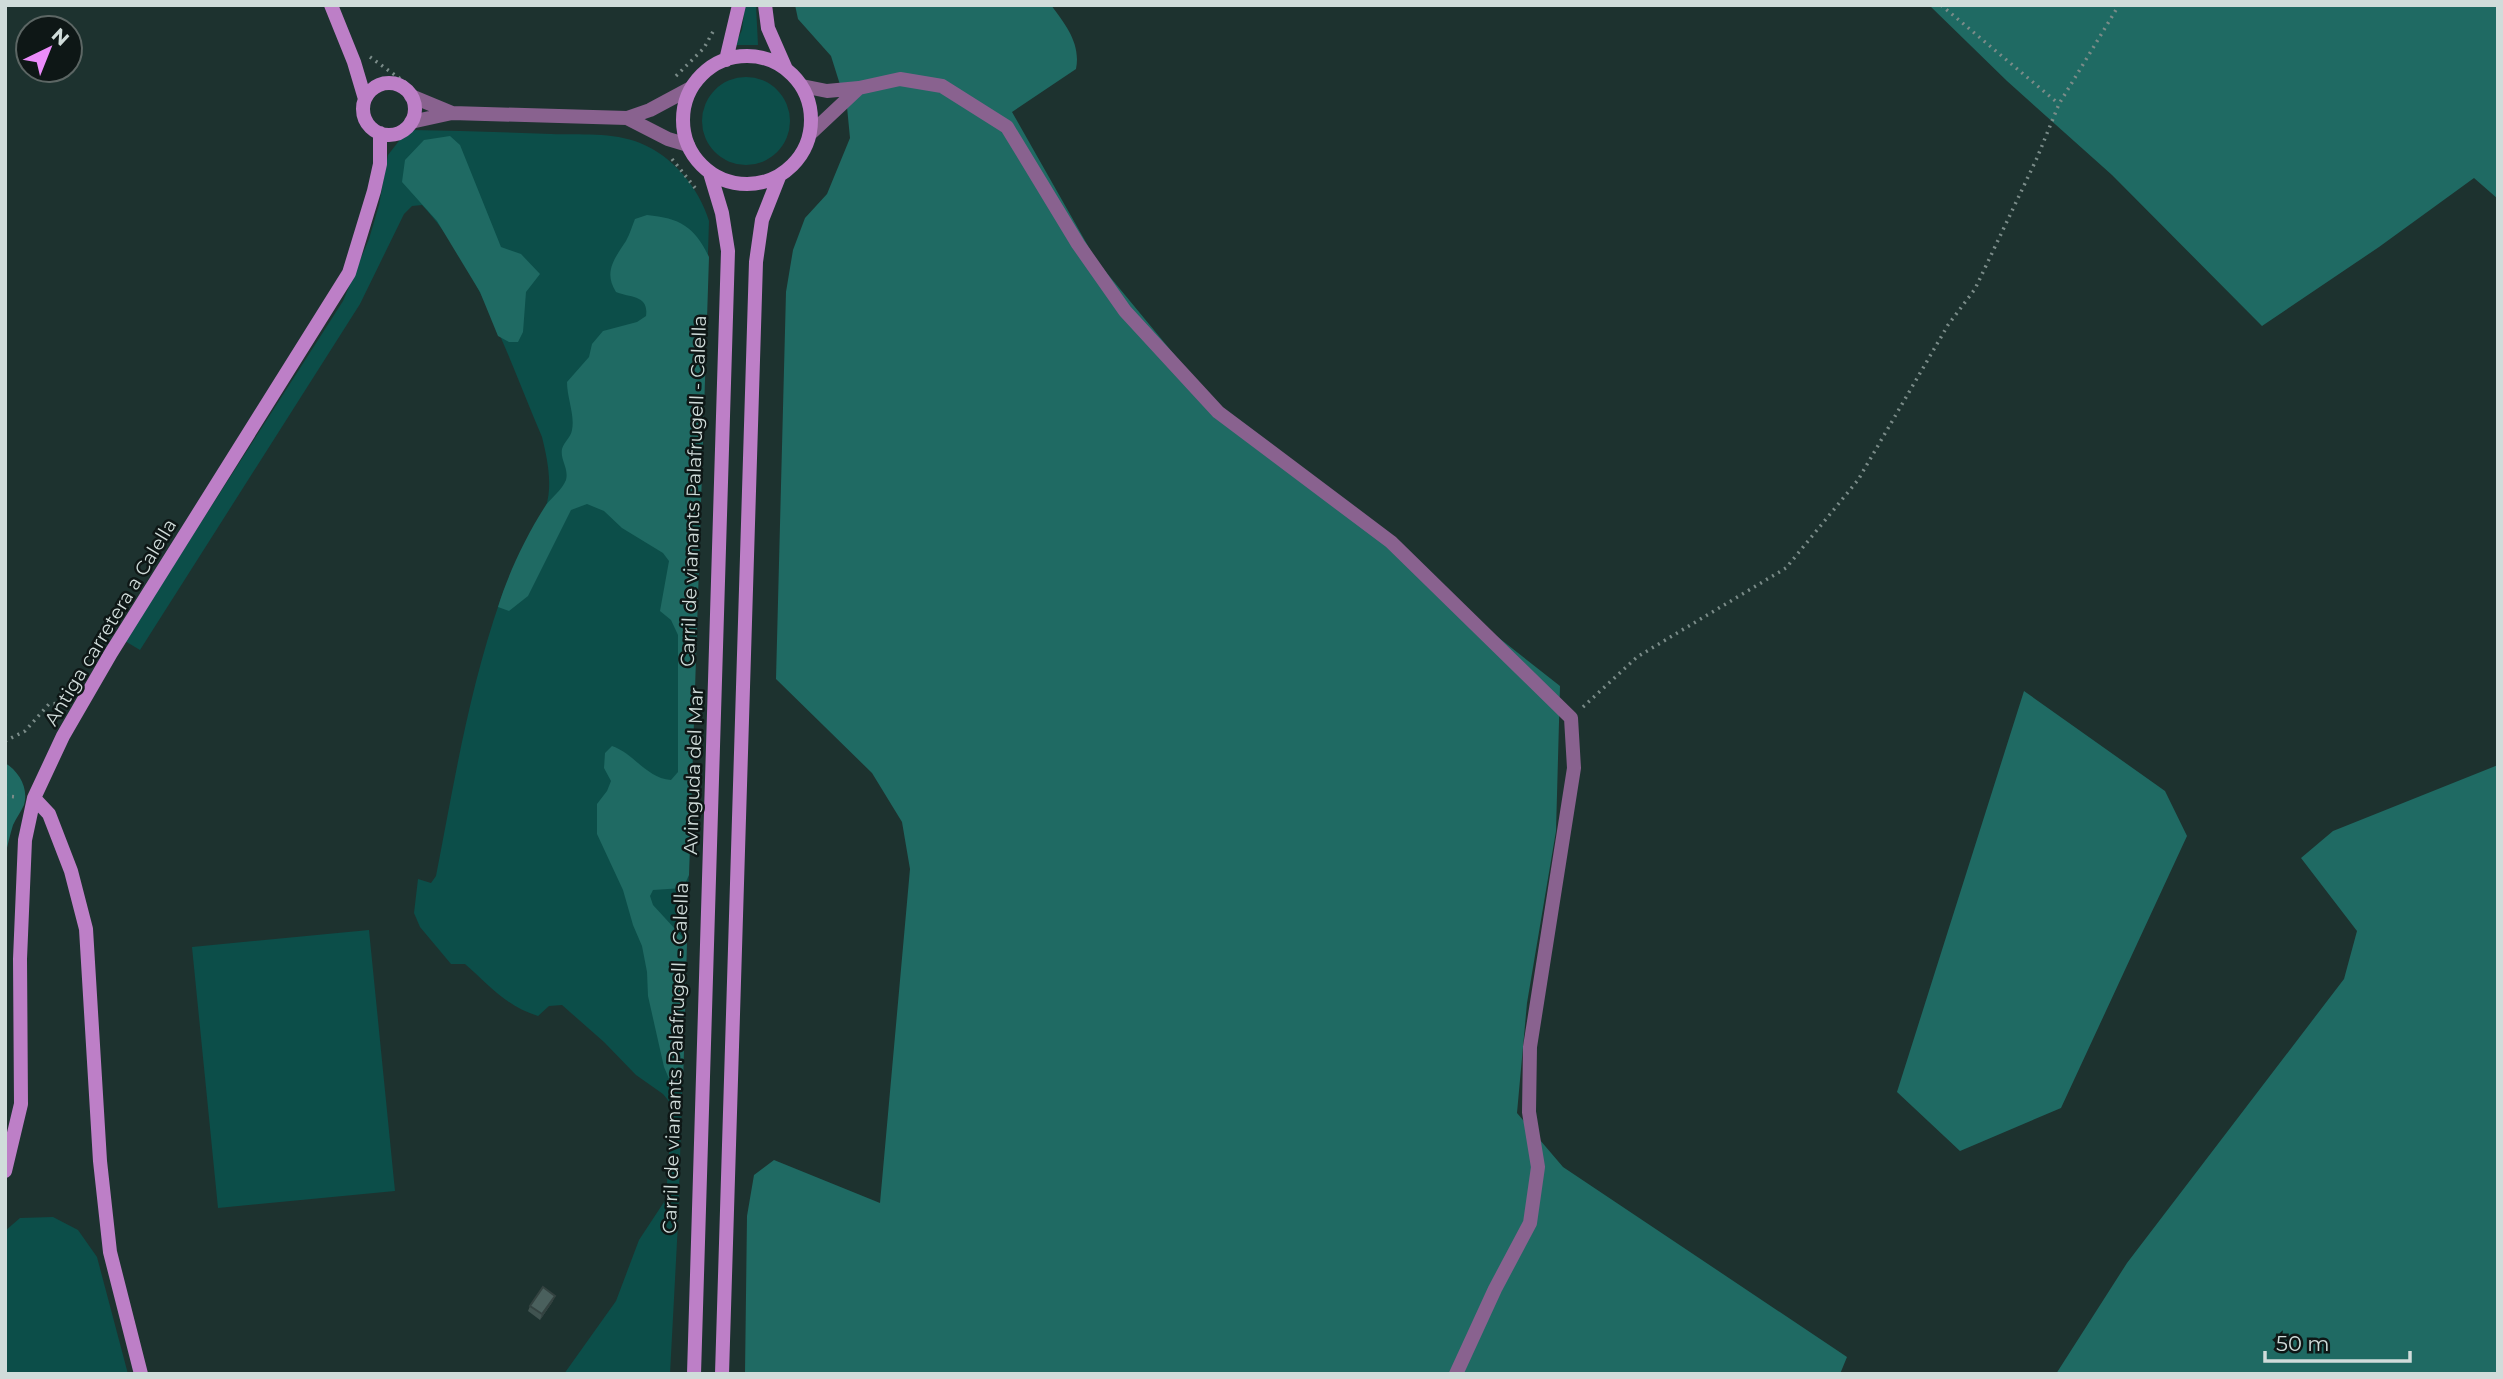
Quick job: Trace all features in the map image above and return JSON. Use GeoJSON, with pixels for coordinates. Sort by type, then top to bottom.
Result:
{"type":"FeatureCollection","features":[{"type":"Feature","properties":{"kind":"main road"},"geometry":{"type":"LineString","coordinates":[[331,5],[354,62],[365,99],[363,115],[367,122],[380,133],[397,133],[411,122],[414,97],[405,89],[391,83],[375,87],[365,99]]}},
{"type":"Feature","properties":{"kind":"main road"},"geometry":{"type":"LineString","coordinates":[[726,60],[739,5]]}},
{"type":"Feature","properties":{"kind":"main road"},"geometry":{"type":"LineString","coordinates":[[765,5],[768,28],[786,69]]}},
{"type":"Feature","properties":{"kind":"main road"},"geometry":{"type":"LineString","coordinates":[[746,56],[767,59],[786,69],[802,86],[809,101],[812,118],[804,151],[793,166],[779,177],[762,183],[744,185],[726,181],[710,173],[697,160],[688,145],[683,126],[684,107],[691,88],[706,71],[726,60],[746,56]]}},
{"type":"Feature","properties":{"kind":"main road","name":"Antiga carretera a Calella"},"geometry":{"type":"LineString","coordinates":[[5,1171],[21,1104],[20,959],[25,840],[34,798],[46,769],[81,704],[137,610],[349,273],[380,164],[380,133]]}},
{"type":"Feature","properties":{"kind":"main road","name":"Avinguda del Mar"},"geometry":{"type":"LineString","coordinates":[[694,1374],[727,251],[722,213],[710,173]]}},
{"type":"Feature","properties":{"kind":"main road"},"geometry":{"type":"LineString","coordinates":[[722,1374],[756,262],[762,220],[779,177]]}},
{"type":"Feature","properties":{"kind":"main road"},"geometry":{"type":"LineString","coordinates":[[34,798],[49,814],[54,825],[71,871],[86,929],[100,1161],[110,1252],[141,1374]]}},
{"type":"Feature","properties":{"kind":"street"},"geometry":{"type":"LineString","coordinates":[[802,86],[827,91],[859,88],[900,79],[942,86],[1007,127],[1078,243],[1125,311],[1218,412],[1391,542],[1571,718],[1574,768],[1530,1047],[1529,1112],[1538,1167],[1530,1223],[1495,1289],[1456,1374]]}},
{"type":"Feature","properties":{"kind":"street"},"geometry":{"type":"LineString","coordinates":[[411,122],[452,113],[627,118],[650,110],[691,88]]}},
{"type":"Feature","properties":{"kind":"street"},"geometry":{"type":"LineString","coordinates":[[810,134],[859,88]]}},
{"type":"Feature","properties":{"kind":"street"},"geometry":{"type":"LineString","coordinates":[[414,97],[452,113]]}},
{"type":"Feature","properties":{"kind":"street"},"geometry":{"type":"LineString","coordinates":[[627,118],[668,139],[688,145]]}},
{"type":"Feature","properties":{"kind":"path"},"geometry":{"type":"LineString","coordinates":[[1941,5],[2059,104]]}},
{"type":"Feature","properties":{"kind":"path"},"geometry":{"type":"LineString","coordinates":[[1571,718],[1637,657],[1786,568],[1858,481],[1948,325],[1975,289],[2037,158],[2059,104],[2119,5]]}},
{"type":"Feature","properties":{"kind":"path"},"geometry":{"type":"LineString","coordinates":[[674,78],[704,48],[718,18]]}},
{"type":"Feature","properties":{"kind":"path"},"geometry":{"type":"LineString","coordinates":[[367,55],[405,80],[414,97]]}},
{"type":"Feature","properties":{"kind":"path"},"geometry":{"type":"LineString","coordinates":[[666,154],[697,190]]}},
{"type":"Feature","properties":{"kind":"path"},"geometry":{"type":"LineString","coordinates":[[5,741],[25,731],[49,704],[81,704]]}},
{"type":"Feature","properties":{"kind":"shaded area"},"geometry":{"type":"Polygon","coordinates":[[[745,5],[756,5],[758,45],[735,45],[742,30],[745,5]]]}},
{"type":"Feature","properties":{"kind":"shaded area"},"geometry":{"type":"Polygon","coordinates":[[[795,5],[1051,5],[1067,27],[1074,43],[1076,69],[1012,112],[1096,260],[1211,399],[1442,593],[1560,686],[1556,831],[1527,1003],[1517,1113],[1563,1167],[1847,1357],[1840,1374],[745,1374],[747,1216],[754,1175],[774,1160],[880,1203],[910,869],[902,822],[872,773],[776,679],[786,292],[793,250],[805,218],[827,194],[850,138],[847,107],[831,56],[798,19],[795,5]]]}},
{"type":"Feature","properties":{"kind":"shaded area"},"geometry":{"type":"Polygon","coordinates":[[[1929,5],[2498,5],[2498,199],[2474,178],[2379,247],[2262,326],[2112,175],[2007,81],[1929,5]]]}},
{"type":"Feature","properties":{"kind":"shaded area"},"geometry":{"type":"Polygon","coordinates":[[[746,77],[763,80],[777,90],[787,104],[790,121],[787,138],[777,152],[763,162],[746,165],[729,162],[715,152],[705,138],[702,121],[705,104],[715,90],[729,80],[746,77]]]}},
{"type":"Feature","properties":{"kind":"shaded area"},"geometry":{"type":"Polygon","coordinates":[[[412,130],[596,135],[630,139],[663,156],[683,174],[699,197],[709,221],[678,1223],[670,1374],[564,1374],[616,1301],[639,1240],[666,1199],[672,1105],[562,1005],[549,1006],[538,1016],[527,1012],[498,994],[465,964],[451,964],[420,927],[414,913],[418,879],[431,883],[436,876],[463,737],[489,635],[510,575],[545,509],[549,489],[542,437],[505,346],[460,256],[422,205],[412,206],[404,214],[360,304],[140,650],[125,641],[343,301],[369,239],[379,205],[388,155],[402,137],[412,130]]]}},
{"type":"Feature","properties":{"kind":"shaded area"},"geometry":{"type":"Polygon","coordinates":[[[450,136],[460,145],[501,247],[521,254],[540,274],[526,292],[523,332],[518,342],[509,342],[498,336],[480,292],[437,221],[402,182],[405,160],[424,140],[450,136]]]}},
{"type":"Feature","properties":{"kind":"shaded area"},"geometry":{"type":"Polygon","coordinates":[[[647,215],[669,219],[685,226],[698,238],[709,257],[689,875],[683,888],[653,890],[650,896],[653,905],[687,942],[683,1085],[675,1086],[664,1067],[648,996],[642,946],[623,890],[597,834],[597,804],[611,781],[604,768],[605,753],[612,746],[654,775],[671,780],[678,772],[678,635],[671,620],[660,611],[669,561],[663,553],[622,528],[604,511],[587,504],[571,510],[528,596],[509,611],[498,607],[532,529],[546,505],[566,480],[562,449],[573,424],[567,382],[589,357],[592,344],[603,331],[637,322],[646,316],[645,304],[642,301],[616,292],[612,285],[611,272],[635,219],[647,215]]]}},
{"type":"Feature","properties":{"kind":"shaded area"},"geometry":{"type":"Polygon","coordinates":[[[2024,691],[2165,791],[2187,836],[2061,1108],[1960,1151],[1897,1092],[2024,691]]]}},
{"type":"Feature","properties":{"kind":"shaded area"},"geometry":{"type":"Polygon","coordinates":[[[5,763],[22,781],[25,799],[13,825],[5,857],[5,763]]]}},
{"type":"Feature","properties":{"kind":"shaded area"},"geometry":{"type":"Polygon","coordinates":[[[2498,765],[2498,1374],[2056,1374],[2127,1263],[2344,979],[2357,931],[2301,858],[2333,831],[2498,765]]]}},
{"type":"Feature","properties":{"kind":"shaded area"},"geometry":{"type":"Polygon","coordinates":[[[369,930],[395,1191],[218,1208],[192,947],[369,930]]]}},
{"type":"Feature","properties":{"kind":"shaded area"},"geometry":{"type":"Polygon","coordinates":[[[53,1217],[78,1230],[97,1257],[128,1374],[5,1374],[5,1231],[20,1218],[53,1217]]]}},
{"type":"Feature","properties":{"kind":"building"},"geometry":{"type":"Polygon","coordinates":[[[543,1287],[555,1296],[542,1314],[530,1306],[543,1287]]]}}]}
